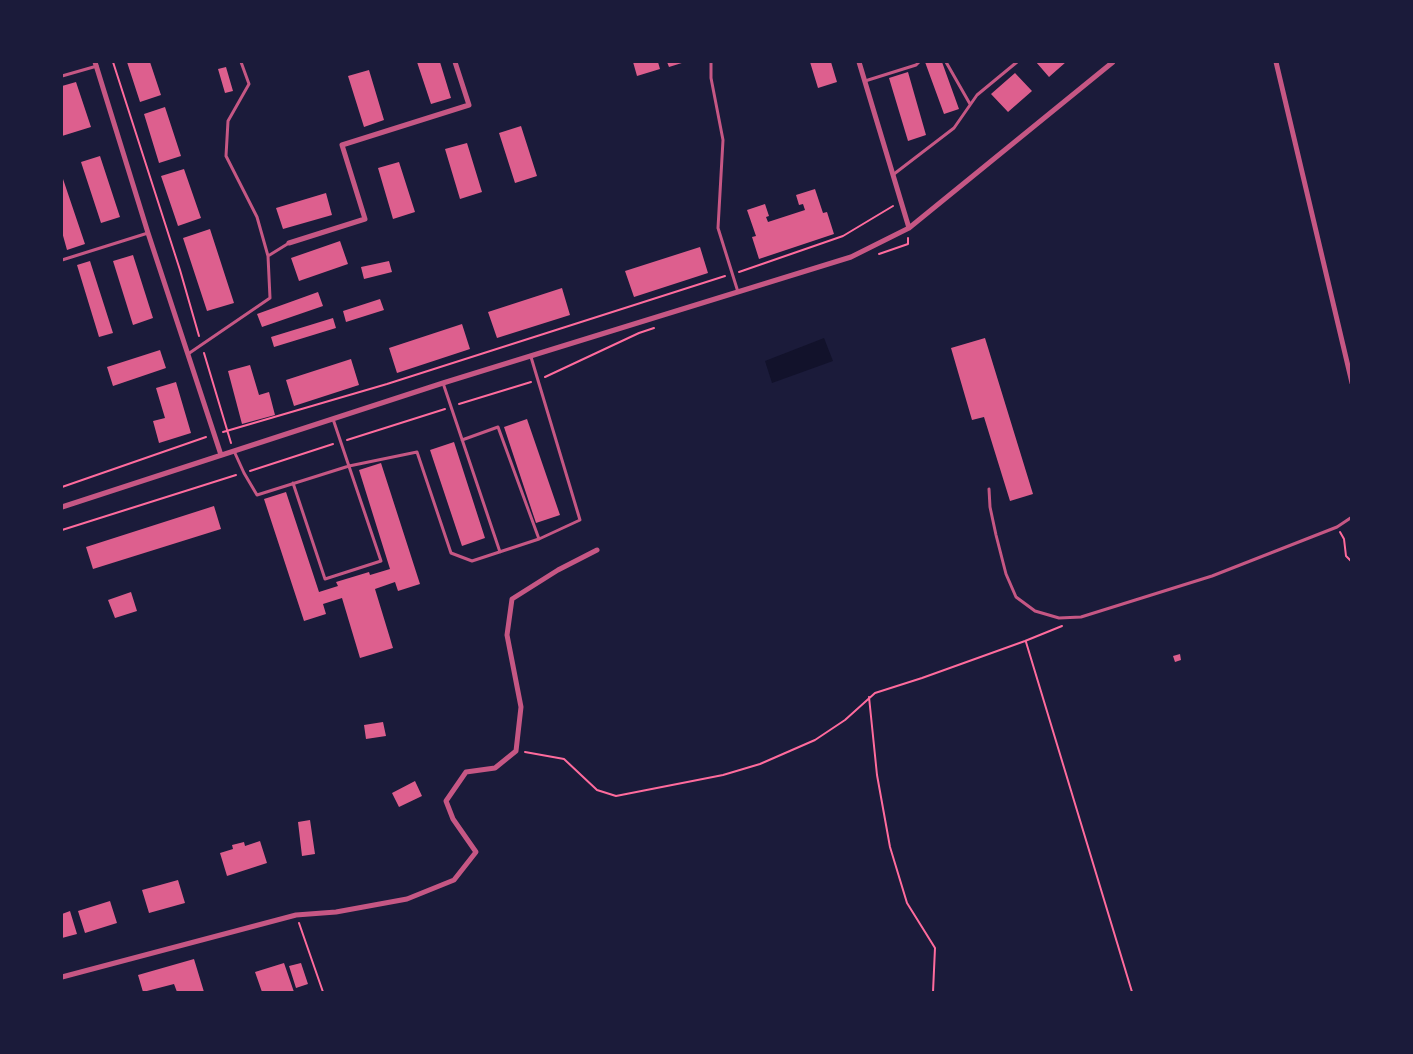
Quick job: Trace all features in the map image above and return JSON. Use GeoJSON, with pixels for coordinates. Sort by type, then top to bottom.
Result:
{"type":"FeatureCollection","features":[{"type":"Feature","properties":{"kind":"street"},"geometry":{"type":"LineString","coordinates":[[289,243],[364,219],[342,145],[468,105],[455,62]]}},
{"type":"Feature","properties":{"kind":"street"},"geometry":{"type":"LineString","coordinates":[[859,62],[909,228]]}},
{"type":"Feature","properties":{"kind":"street"},"geometry":{"type":"LineString","coordinates":[[62,507],[443,383],[851,257],[909,228],[1113,62]]}},
{"type":"Feature","properties":{"kind":"street"},"geometry":{"type":"LineString","coordinates":[[1276,62],[1352,382]]}},
{"type":"Feature","properties":{"kind":"street"},"geometry":{"type":"LineString","coordinates":[[96,64],[148,233],[221,455]]}},
{"type":"Feature","properties":{"kind":"street"},"geometry":{"type":"LineString","coordinates":[[62,977],[296,915],[336,912],[407,899],[454,880],[476,852],[453,819],[446,801],[466,772],[495,768],[516,751],[521,706],[507,635],[512,599],[558,570],[597,550]]}},
{"type":"Feature","properties":{"kind":"lane"},"geometry":{"type":"LineString","coordinates":[[188,354],[270,298],[268,256],[257,217],[226,156],[228,121],[249,84],[241,62]]}},
{"type":"Feature","properties":{"kind":"lane"},"geometry":{"type":"LineString","coordinates":[[711,62],[711,78],[723,140],[718,228],[738,292]]}},
{"type":"Feature","properties":{"kind":"lane"},"geometry":{"type":"LineString","coordinates":[[865,81],[916,65],[919,62]]}},
{"type":"Feature","properties":{"kind":"lane"},"geometry":{"type":"LineString","coordinates":[[946,62],[970,105]]}},
{"type":"Feature","properties":{"kind":"lane"},"geometry":{"type":"LineString","coordinates":[[894,174],[954,128],[977,95],[1017,62]]}},
{"type":"Feature","properties":{"kind":"lane"},"geometry":{"type":"LineString","coordinates":[[62,76],[96,64]]}},
{"type":"Feature","properties":{"kind":"lane"},"geometry":{"type":"LineString","coordinates":[[62,260],[148,233]]}},
{"type":"Feature","properties":{"kind":"lane"},"geometry":{"type":"LineString","coordinates":[[268,256],[289,243]]}},
{"type":"Feature","properties":{"kind":"lane"},"geometry":{"type":"LineString","coordinates":[[234,451],[257,495],[349,466],[417,452],[452,553],[472,561],[539,539],[580,520],[530,356]]}},
{"type":"Feature","properties":{"kind":"lane"},"geometry":{"type":"LineString","coordinates":[[443,383],[500,552]]}},
{"type":"Feature","properties":{"kind":"lane"},"geometry":{"type":"LineString","coordinates":[[293,483],[325,579],[381,561],[333,419]]}},
{"type":"Feature","properties":{"kind":"lane"},"geometry":{"type":"LineString","coordinates":[[462,440],[498,427],[539,539]]}},
{"type":"Feature","properties":{"kind":"lane"},"geometry":{"type":"LineString","coordinates":[[989,489],[996,535],[1006,574],[1016,597],[1035,611],[1059,618],[1081,617],[1212,576],[1337,527],[1352,517]]}},
{"type":"Feature","properties":{"kind":"path"},"geometry":{"type":"LineString","coordinates":[[113,62],[180,270],[234,451]]}},
{"type":"Feature","properties":{"kind":"path"},"geometry":{"type":"LineString","coordinates":[[62,487],[227,430],[399,380],[732,274],[843,236],[902,201]]}},
{"type":"Feature","properties":{"kind":"path"},"geometry":{"type":"LineString","coordinates":[[874,255],[908,244],[909,228]]}},
{"type":"Feature","properties":{"kind":"path"},"geometry":{"type":"LineString","coordinates":[[62,530],[538,380],[639,333],[661,326]]}},
{"type":"Feature","properties":{"kind":"path"},"geometry":{"type":"LineString","coordinates":[[1337,527],[1344,539],[1346,556],[1352,562]]}},
{"type":"Feature","properties":{"kind":"path"},"geometry":{"type":"LineString","coordinates":[[516,751],[564,759],[597,790],[616,796],[723,775],[760,764],[815,740],[845,720],[875,693],[1025,641],[1063,625]]}},
{"type":"Feature","properties":{"kind":"path"},"geometry":{"type":"LineString","coordinates":[[1025,641],[1132,993]]}},
{"type":"Feature","properties":{"kind":"path"},"geometry":{"type":"LineString","coordinates":[[869,698],[877,775],[890,847],[907,903],[935,948],[933,993]]}},
{"type":"Feature","properties":{"kind":"path"},"geometry":{"type":"LineString","coordinates":[[296,915],[323,993]]}},
{"type":"Feature","properties":{"kind":"shaded area"},"geometry":{"type":"Polygon","coordinates":[[[824,338],[833,361],[772,383],[765,361],[824,338]]]}},
{"type":"Feature","properties":{"kind":"building"},"geometry":{"type":"Polygon","coordinates":[[[127,62],[150,62],[161,95],[140,102],[127,62]]]}},
{"type":"Feature","properties":{"kind":"building"},"geometry":{"type":"Polygon","coordinates":[[[417,62],[440,62],[451,98],[431,104],[417,62]]]}},
{"type":"Feature","properties":{"kind":"building"},"geometry":{"type":"Polygon","coordinates":[[[633,62],[658,62],[660,69],[637,76],[633,62]]]}},
{"type":"Feature","properties":{"kind":"building"},"geometry":{"type":"Polygon","coordinates":[[[667,62],[685,62],[669,67],[667,62]]]}},
{"type":"Feature","properties":{"kind":"building"},"geometry":{"type":"Polygon","coordinates":[[[810,62],[831,62],[837,82],[818,88],[810,62]]]}},
{"type":"Feature","properties":{"kind":"building"},"geometry":{"type":"Polygon","coordinates":[[[925,62],[942,62],[959,109],[944,114],[925,62]]]}},
{"type":"Feature","properties":{"kind":"building"},"geometry":{"type":"Polygon","coordinates":[[[1036,62],[1066,62],[1049,77],[1036,62]]]}},
{"type":"Feature","properties":{"kind":"building"},"geometry":{"type":"Polygon","coordinates":[[[226,67],[233,91],[225,93],[218,69],[226,67]]]}},
{"type":"Feature","properties":{"kind":"building"},"geometry":{"type":"Polygon","coordinates":[[[369,70],[384,120],[364,127],[348,76],[369,70]]]}},
{"type":"Feature","properties":{"kind":"building"},"geometry":{"type":"Polygon","coordinates":[[[908,72],[926,135],[908,141],[889,78],[908,72]]]}},
{"type":"Feature","properties":{"kind":"building"},"geometry":{"type":"Polygon","coordinates":[[[1015,73],[1032,91],[1008,112],[991,94],[1015,73]]]}},
{"type":"Feature","properties":{"kind":"building"},"geometry":{"type":"Polygon","coordinates":[[[76,82],[91,127],[62,136],[62,86],[76,82]]]}},
{"type":"Feature","properties":{"kind":"building"},"geometry":{"type":"Polygon","coordinates":[[[165,107],[181,156],[159,163],[144,114],[165,107]]]}},
{"type":"Feature","properties":{"kind":"building"},"geometry":{"type":"Polygon","coordinates":[[[521,126],[537,176],[515,183],[499,133],[521,126]]]}},
{"type":"Feature","properties":{"kind":"building"},"geometry":{"type":"Polygon","coordinates":[[[467,143],[482,192],[460,199],[445,149],[467,143]]]}},
{"type":"Feature","properties":{"kind":"building"},"geometry":{"type":"Polygon","coordinates":[[[100,156],[120,217],[101,223],[81,162],[100,156]]]}},
{"type":"Feature","properties":{"kind":"building"},"geometry":{"type":"Polygon","coordinates":[[[399,162],[415,212],[393,219],[378,168],[399,162]]]}},
{"type":"Feature","properties":{"kind":"building"},"geometry":{"type":"Polygon","coordinates":[[[184,169],[201,218],[178,226],[161,176],[184,169]]]}},
{"type":"Feature","properties":{"kind":"building"},"geometry":{"type":"Polygon","coordinates":[[[62,176],[85,244],[67,250],[62,232],[62,176]]]}},
{"type":"Feature","properties":{"kind":"building"},"geometry":{"type":"Polygon","coordinates":[[[815,189],[823,213],[827,212],[834,234],[759,259],[752,237],[756,236],[747,210],[765,204],[769,216],[766,217],[768,222],[805,210],[803,204],[799,205],[796,195],[815,189]]]}},
{"type":"Feature","properties":{"kind":"building"},"geometry":{"type":"Polygon","coordinates":[[[326,193],[332,215],[283,229],[276,208],[326,193]]]}},
{"type":"Feature","properties":{"kind":"building"},"geometry":{"type":"Polygon","coordinates":[[[210,229],[234,303],[207,311],[183,238],[210,229]]]}},
{"type":"Feature","properties":{"kind":"building"},"geometry":{"type":"Polygon","coordinates":[[[340,241],[348,264],[299,281],[291,258],[340,241]]]}},
{"type":"Feature","properties":{"kind":"building"},"geometry":{"type":"Polygon","coordinates":[[[700,247],[708,273],[634,297],[625,271],[700,247]]]}},
{"type":"Feature","properties":{"kind":"building"},"geometry":{"type":"Polygon","coordinates":[[[133,255],[153,318],[133,325],[113,261],[133,255]]]}},
{"type":"Feature","properties":{"kind":"building"},"geometry":{"type":"Polygon","coordinates":[[[90,261],[113,333],[99,337],[77,265],[90,261]]]}},
{"type":"Feature","properties":{"kind":"building"},"geometry":{"type":"Polygon","coordinates":[[[389,261],[392,272],[364,279],[361,267],[389,261]]]}},
{"type":"Feature","properties":{"kind":"building"},"geometry":{"type":"Polygon","coordinates":[[[562,288],[570,315],[497,338],[488,312],[562,288]]]}},
{"type":"Feature","properties":{"kind":"building"},"geometry":{"type":"Polygon","coordinates":[[[318,292],[323,306],[262,327],[257,314],[318,292]]]}},
{"type":"Feature","properties":{"kind":"building"},"geometry":{"type":"Polygon","coordinates":[[[380,299],[384,310],[346,322],[343,311],[380,299]]]}},
{"type":"Feature","properties":{"kind":"building"},"geometry":{"type":"Polygon","coordinates":[[[333,318],[336,328],[274,347],[271,337],[333,318]]]}},
{"type":"Feature","properties":{"kind":"building"},"geometry":{"type":"Polygon","coordinates":[[[462,324],[470,349],[397,373],[389,348],[462,324]]]}},
{"type":"Feature","properties":{"kind":"building"},"geometry":{"type":"Polygon","coordinates":[[[985,338],[1033,494],[1010,501],[984,417],[972,420],[951,348],[985,338]]]}},
{"type":"Feature","properties":{"kind":"building"},"geometry":{"type":"Polygon","coordinates":[[[160,350],[166,368],[113,386],[107,367],[160,350]]]}},
{"type":"Feature","properties":{"kind":"building"},"geometry":{"type":"Polygon","coordinates":[[[351,359],[359,385],[294,406],[286,380],[351,359]]]}},
{"type":"Feature","properties":{"kind":"building"},"geometry":{"type":"Polygon","coordinates":[[[250,365],[259,395],[269,392],[275,415],[242,424],[228,371],[250,365]]]}},
{"type":"Feature","properties":{"kind":"building"},"geometry":{"type":"Polygon","coordinates":[[[176,382],[191,433],[159,443],[153,421],[165,418],[156,388],[176,382]]]}},
{"type":"Feature","properties":{"kind":"building"},"geometry":{"type":"Polygon","coordinates":[[[527,419],[560,515],[536,523],[504,427],[527,419]]]}},
{"type":"Feature","properties":{"kind":"building"},"geometry":{"type":"Polygon","coordinates":[[[454,442],[485,538],[462,546],[430,450],[454,442]]]}},
{"type":"Feature","properties":{"kind":"building"},"geometry":{"type":"Polygon","coordinates":[[[381,463],[420,584],[398,591],[395,582],[375,589],[393,648],[360,658],[342,598],[323,604],[326,614],[304,621],[264,499],[286,492],[319,592],[338,586],[336,582],[369,572],[370,575],[390,569],[359,470],[381,463]]]}},
{"type":"Feature","properties":{"kind":"building"},"geometry":{"type":"Polygon","coordinates":[[[214,506],[221,529],[93,569],[86,547],[214,506]]]}},
{"type":"Feature","properties":{"kind":"building"},"geometry":{"type":"Polygon","coordinates":[[[131,592],[137,611],[115,618],[108,600],[131,592]]]}},
{"type":"Feature","properties":{"kind":"building"},"geometry":{"type":"Polygon","coordinates":[[[1180,654],[1181,660],[1175,662],[1173,656],[1180,654]]]}},
{"type":"Feature","properties":{"kind":"building"},"geometry":{"type":"Polygon","coordinates":[[[383,722],[386,736],[366,739],[364,725],[383,722]]]}},
{"type":"Feature","properties":{"kind":"building"},"geometry":{"type":"Polygon","coordinates":[[[415,781],[422,796],[399,807],[392,793],[415,781]]]}},
{"type":"Feature","properties":{"kind":"building"},"geometry":{"type":"Polygon","coordinates":[[[310,820],[315,854],[302,856],[298,822],[310,820]]]}},
{"type":"Feature","properties":{"kind":"building"},"geometry":{"type":"Polygon","coordinates":[[[260,841],[267,863],[227,876],[220,853],[233,849],[232,845],[244,842],[245,846],[260,841]]]}},
{"type":"Feature","properties":{"kind":"building"},"geometry":{"type":"Polygon","coordinates":[[[178,880],[185,903],[149,913],[142,890],[178,880]]]}},
{"type":"Feature","properties":{"kind":"building"},"geometry":{"type":"Polygon","coordinates":[[[110,901],[117,923],[85,933],[78,911],[110,901]]]}},
{"type":"Feature","properties":{"kind":"building"},"geometry":{"type":"Polygon","coordinates":[[[70,911],[77,934],[62,938],[62,914],[70,911]]]}},
{"type":"Feature","properties":{"kind":"building"},"geometry":{"type":"Polygon","coordinates":[[[194,959],[204,992],[177,992],[174,984],[143,992],[138,975],[194,959]]]}},
{"type":"Feature","properties":{"kind":"building"},"geometry":{"type":"Polygon","coordinates":[[[284,963],[294,992],[262,992],[255,972],[284,963]]]}},
{"type":"Feature","properties":{"kind":"building"},"geometry":{"type":"Polygon","coordinates":[[[301,963],[308,984],[296,988],[289,966],[301,963]]]}}]}
